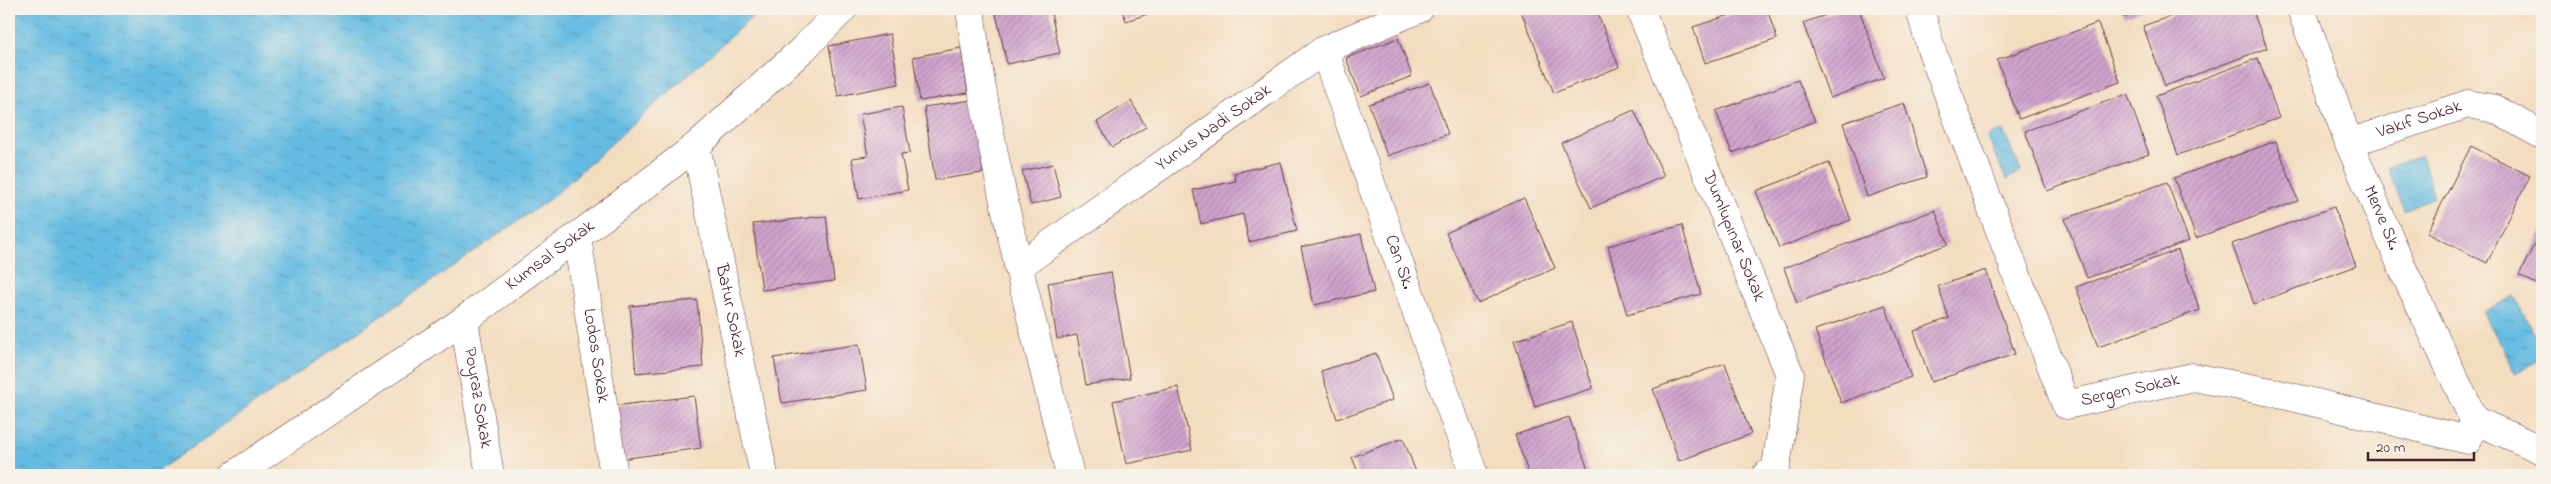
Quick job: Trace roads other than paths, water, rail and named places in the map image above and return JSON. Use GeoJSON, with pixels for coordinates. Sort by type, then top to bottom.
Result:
{"type":"FeatureCollection","features":[{"type":"Feature","properties":{"kind":"street","name":"Kumsal Sokak"},"geometry":{"type":"LineString","coordinates":[[234,475],[258,467],[464,320],[696,146],[803,49],[843,9]]}},
{"type":"Feature","properties":{"kind":"street"},"geometry":{"type":"LineString","coordinates":[[970,9],[976,57],[1018,267],[1070,475]]}},
{"type":"Feature","properties":{"kind":"street","name":"Yunus Nadi Sokak"},"geometry":{"type":"LineString","coordinates":[[1018,267],[1324,50],[1419,9]]}},
{"type":"Feature","properties":{"kind":"street","name":"Dumlupınar Sokak"},"geometry":{"type":"LineString","coordinates":[[1640,9],[1790,375],[1770,474]]}},
{"type":"Feature","properties":{"kind":"street","name":"Sergen Sokak"},"geometry":{"type":"LineString","coordinates":[[1920,9],[1935,58],[2066,405],[2193,377],[2280,394],[2468,440],[2474,420]]}},
{"type":"Feature","properties":{"kind":"street","name":"Merve Sk."},"geometry":{"type":"LineString","coordinates":[[2301,9],[2349,143],[2405,274],[2474,420]]}},
{"type":"Feature","properties":{"kind":"street","name":"Can Sk."},"geometry":{"type":"LineString","coordinates":[[1324,50],[1474,475]]}},
{"type":"Feature","properties":{"kind":"street","name":"Vakıf Sokak"},"geometry":{"type":"LineString","coordinates":[[2349,143],[2468,104],[2495,109],[2542,135]]}},
{"type":"Feature","properties":{"kind":"street","name":"Batur Sokak"},"geometry":{"type":"LineString","coordinates":[[696,146],[764,475]]}},
{"type":"Feature","properties":{"kind":"street","name":"Lodos Sokak"},"geometry":{"type":"LineString","coordinates":[[577,237],[614,475]]}},
{"type":"Feature","properties":{"kind":"street","name":"Poyraz Sokak"},"geometry":{"type":"LineString","coordinates":[[464,320],[490,475]]}},
{"type":"Feature","properties":{"kind":"street"},"geometry":{"type":"LineString","coordinates":[[2474,420],[2542,450]]}},
{"type":"Feature","properties":{"kind":"water"},"geometry":{"type":"Polygon","coordinates":[[[9,9],[761,9],[551,198],[152,475],[9,475],[9,9]]]}},
{"type":"Feature","properties":{"kind":"water"},"geometry":{"type":"Polygon","coordinates":[[[2003,131],[2021,171],[2006,180],[1987,136],[2003,131]]]}},
{"type":"Feature","properties":{"kind":"water"},"geometry":{"type":"Polygon","coordinates":[[[2422,156],[2434,197],[2404,210],[2387,167],[2422,156]]]}},
{"type":"Feature","properties":{"kind":"water"},"geometry":{"type":"Polygon","coordinates":[[[2514,296],[2542,348],[2542,359],[2516,373],[2483,312],[2514,296]]]}}]}
